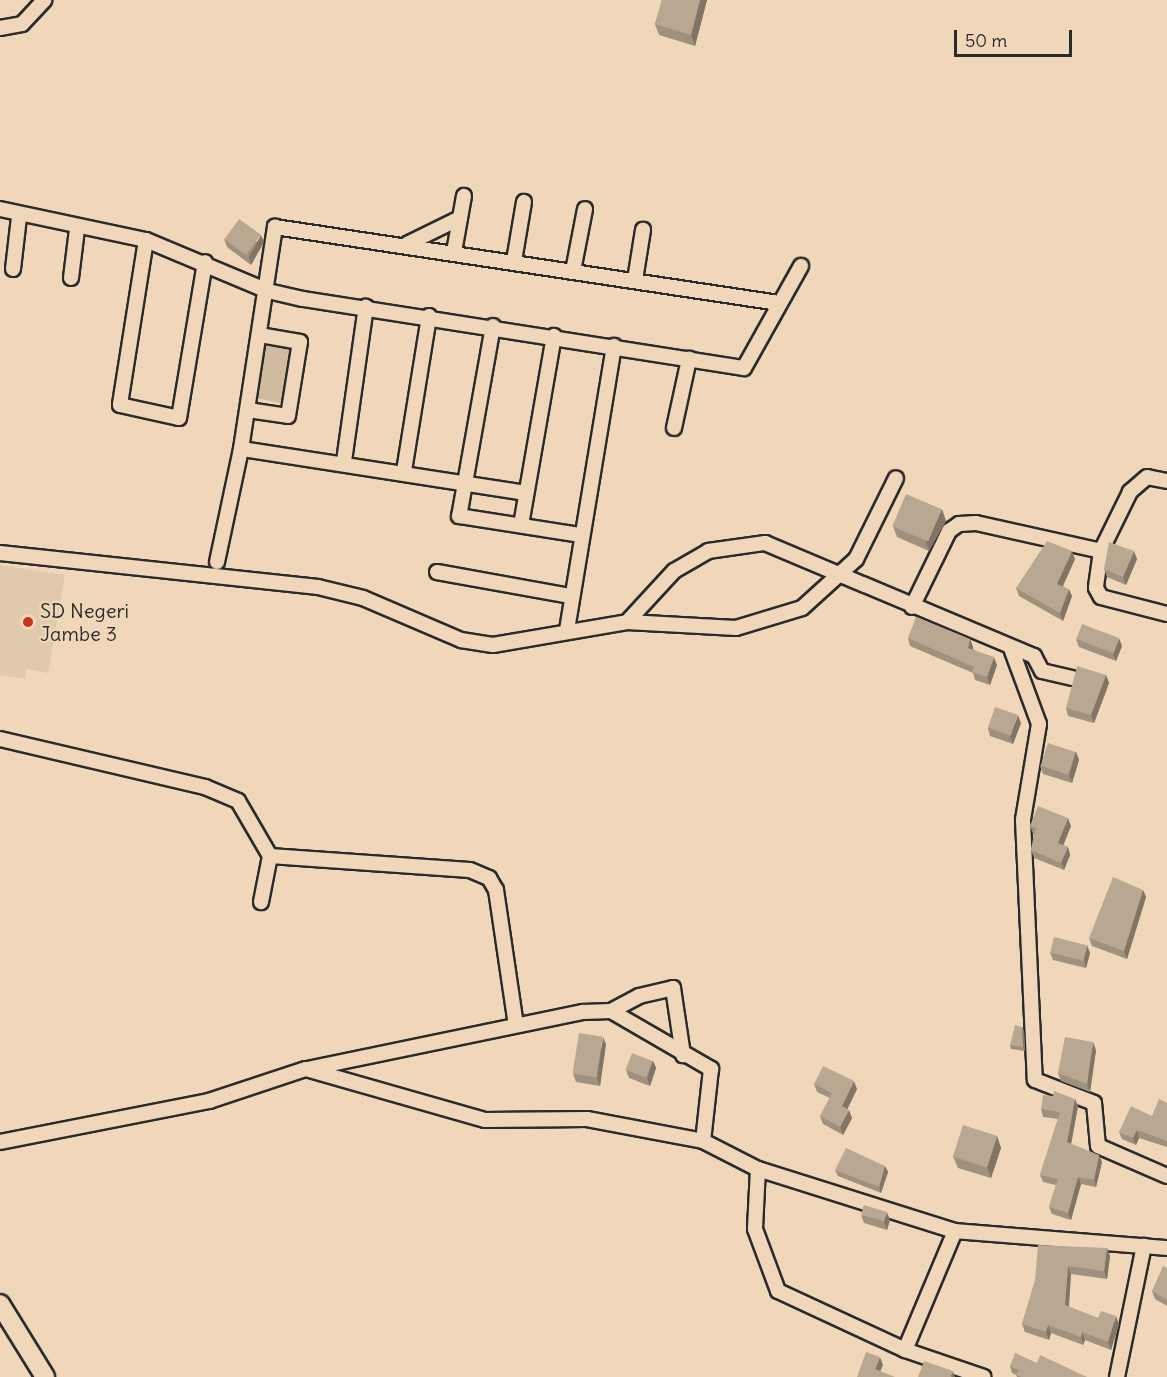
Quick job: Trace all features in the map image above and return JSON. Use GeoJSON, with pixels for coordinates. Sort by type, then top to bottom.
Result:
{"type":"FeatureCollection","features":[{"type":"Feature","properties":{"kind":"street"},"geometry":{"type":"LineString","coordinates":[[0,28],[22,24],[44,0]]}},
{"type":"Feature","properties":{"kind":"street"},"geometry":{"type":"LineString","coordinates":[[454,252],[464,196]]}},
{"type":"Feature","properties":{"kind":"street"},"geometry":{"type":"LineString","coordinates":[[514,261],[524,202]]}},
{"type":"Feature","properties":{"kind":"street"},"geometry":{"type":"LineString","coordinates":[[573,271],[585,209]]}},
{"type":"Feature","properties":{"kind":"street"},"geometry":{"type":"LineString","coordinates":[[0,210],[19,217],[77,229],[146,240],[205,262],[268,291],[493,326],[744,369],[801,266]]}},
{"type":"Feature","properties":{"kind":"street"},"geometry":{"type":"LineString","coordinates":[[13,269],[19,217]]}},
{"type":"Feature","properties":{"kind":"street"},"geometry":{"type":"LineString","coordinates":[[407,244],[460,218]]}},
{"type":"Feature","properties":{"kind":"street"},"geometry":{"type":"LineString","coordinates":[[217,562],[241,449],[261,335],[275,227],[407,244],[779,303]]}},
{"type":"Feature","properties":{"kind":"street"},"geometry":{"type":"LineString","coordinates":[[71,278],[77,229]]}},
{"type":"Feature","properties":{"kind":"street"},"geometry":{"type":"LineString","coordinates":[[635,280],[643,231]]}},
{"type":"Feature","properties":{"kind":"street"},"geometry":{"type":"LineString","coordinates":[[146,240],[120,405],[179,418],[205,262]]}},
{"type":"Feature","properties":{"kind":"street"},"geometry":{"type":"LineString","coordinates":[[344,461],[366,307]]}},
{"type":"Feature","properties":{"kind":"street"},"geometry":{"type":"LineString","coordinates":[[404,471],[429,316]]}},
{"type":"Feature","properties":{"kind":"street"},"geometry":{"type":"LineString","coordinates":[[493,326],[459,516],[582,535]]}},
{"type":"Feature","properties":{"kind":"street"},"geometry":{"type":"LineString","coordinates":[[248,410],[288,416],[290,406],[300,342],[261,335]]}},
{"type":"Feature","properties":{"kind":"street"},"geometry":{"type":"LineString","coordinates":[[521,525],[554,336]]}},
{"type":"Feature","properties":{"kind":"street"},"geometry":{"type":"LineString","coordinates":[[567,630],[614,346]]}},
{"type":"Feature","properties":{"kind":"street"},"geometry":{"type":"LineString","coordinates":[[674,428],[689,359]]}},
{"type":"Feature","properties":{"kind":"street"},"geometry":{"type":"LineString","coordinates":[[241,449],[344,461],[526,493]]}},
{"type":"Feature","properties":{"kind":"street"},"geometry":{"type":"LineString","coordinates":[[1167,481],[1148,477],[1136,483],[1101,551],[1096,588],[1101,597],[1167,614]]}},
{"type":"Feature","properties":{"kind":"street"},"geometry":{"type":"LineString","coordinates":[[0,553],[318,587],[363,598],[461,640],[493,645],[567,630],[627,622],[736,628],[769,622],[802,608],[843,573],[856,559],[896,478]]}},
{"type":"Feature","properties":{"kind":"street"},"geometry":{"type":"LineString","coordinates":[[912,608],[949,531],[959,524],[976,523],[1101,551]]}},
{"type":"Feature","properties":{"kind":"street"},"geometry":{"type":"LineString","coordinates":[[627,622],[674,571],[708,551],[765,543],[843,573],[912,608],[1012,651],[1036,657],[1042,671],[1072,678]]}},
{"type":"Feature","properties":{"kind":"street"},"geometry":{"type":"LineString","coordinates":[[437,572],[571,596]]}},
{"type":"Feature","properties":{"kind":"street"},"geometry":{"type":"LineString","coordinates":[[1012,651],[1039,724],[1023,820],[1035,1080],[1094,1103],[1098,1146],[1167,1176]]}},
{"type":"Feature","properties":{"kind":"street"},"geometry":{"type":"LineString","coordinates":[[0,739],[224,793],[238,801],[270,856],[261,902]]}},
{"type":"Feature","properties":{"kind":"street"},"geometry":{"type":"LineString","coordinates":[[270,856],[470,870],[489,878],[496,890],[516,1025]]}},
{"type":"Feature","properties":{"kind":"street"},"geometry":{"type":"LineString","coordinates":[[0,1142],[209,1101],[306,1069],[516,1025],[611,1011],[639,996],[673,988],[683,1055]]}},
{"type":"Feature","properties":{"kind":"street"},"geometry":{"type":"LineString","coordinates":[[611,1011],[683,1055],[711,1069],[714,1077],[703,1141]]}},
{"type":"Feature","properties":{"kind":"street"},"geometry":{"type":"LineString","coordinates":[[306,1069],[485,1120],[587,1119],[703,1141],[758,1169],[955,1230],[1167,1248]]}},
{"type":"Feature","properties":{"kind":"street"},"geometry":{"type":"LineString","coordinates":[[758,1169],[756,1229],[778,1291],[905,1350],[984,1377]]}},
{"type":"Feature","properties":{"kind":"street"},"geometry":{"type":"LineString","coordinates":[[905,1350],[955,1230]]}},
{"type":"Feature","properties":{"kind":"street"},"geometry":{"type":"LineString","coordinates":[[1117,1377],[1144,1246]]}},
{"type":"Feature","properties":{"kind":"street"},"geometry":{"type":"LineString","coordinates":[[0,1304],[45,1377]]}},
{"type":"Feature","properties":{"kind":"shaded area"},"geometry":{"type":"Polygon","coordinates":[[[265,344],[295,350],[285,404],[255,398],[265,344]]]}},
{"type":"Feature","properties":{"kind":"shaded area","name":"SD Negeri Jambe 3"},"geometry":{"type":"Polygon","coordinates":[[[0,565],[65,575],[48,673],[26,669],[25,679],[0,675],[0,565]]]}},
{"type":"Feature","properties":{"kind":"building"},"geometry":{"type":"Polygon","coordinates":[[[662,0],[700,0],[691,35],[655,24],[662,0]]]}},
{"type":"Feature","properties":{"kind":"building"},"geometry":{"type":"Polygon","coordinates":[[[239,219],[261,235],[246,255],[224,239],[239,219]]]}},
{"type":"Feature","properties":{"kind":"building"},"geometry":{"type":"Polygon","coordinates":[[[906,494],[942,509],[928,541],[892,526],[906,494]]]}},
{"type":"Feature","properties":{"kind":"building"},"geometry":{"type":"Polygon","coordinates":[[[1047,541],[1072,551],[1057,584],[1069,589],[1060,613],[1016,588],[1047,541]]]}},
{"type":"Feature","properties":{"kind":"building"},"geometry":{"type":"Polygon","coordinates":[[[1109,542],[1134,551],[1123,577],[1104,569],[1109,542]]]}},
{"type":"Feature","properties":{"kind":"building"},"geometry":{"type":"Polygon","coordinates":[[[916,617],[970,639],[968,648],[994,657],[987,677],[972,672],[974,667],[908,638],[916,617]]]}},
{"type":"Feature","properties":{"kind":"building"},"geometry":{"type":"Polygon","coordinates":[[[1082,624],[1119,638],[1114,653],[1076,639],[1082,624]]]}},
{"type":"Feature","properties":{"kind":"building"},"geometry":{"type":"Polygon","coordinates":[[[1077,666],[1106,675],[1091,715],[1066,708],[1077,666]]]}},
{"type":"Feature","properties":{"kind":"building"},"geometry":{"type":"Polygon","coordinates":[[[995,707],[1018,715],[1011,736],[988,728],[995,707]]]}},
{"type":"Feature","properties":{"kind":"building"},"geometry":{"type":"Polygon","coordinates":[[[1048,743],[1076,752],[1068,775],[1041,766],[1048,743]]]}},
{"type":"Feature","properties":{"kind":"building"},"geometry":{"type":"Polygon","coordinates":[[[1038,806],[1068,818],[1058,843],[1068,847],[1061,863],[1031,850],[1036,828],[1030,826],[1038,806]]]}},
{"type":"Feature","properties":{"kind":"building"},"geometry":{"type":"Polygon","coordinates":[[[1113,877],[1143,890],[1124,951],[1089,938],[1113,877]]]}},
{"type":"Feature","properties":{"kind":"building"},"geometry":{"type":"Polygon","coordinates":[[[1054,937],[1087,945],[1083,961],[1050,953],[1054,937]]]}},
{"type":"Feature","properties":{"kind":"building"},"geometry":{"type":"Polygon","coordinates":[[[1015,1025],[1022,1027],[1023,1047],[1010,1045],[1015,1025]]]}},
{"type":"Feature","properties":{"kind":"building"},"geometry":{"type":"Polygon","coordinates":[[[579,1033],[603,1037],[596,1077],[573,1073],[579,1033]]]}},
{"type":"Feature","properties":{"kind":"building"},"geometry":{"type":"Polygon","coordinates":[[[1065,1037],[1093,1042],[1087,1084],[1058,1073],[1065,1037]]]}},
{"type":"Feature","properties":{"kind":"building"},"geometry":{"type":"Polygon","coordinates":[[[632,1053],[653,1061],[646,1078],[626,1070],[632,1053]]]}},
{"type":"Feature","properties":{"kind":"building"},"geometry":{"type":"Polygon","coordinates":[[[823,1066],[854,1081],[842,1106],[849,1110],[840,1127],[820,1116],[832,1093],[814,1084],[823,1066]]]}},
{"type":"Feature","properties":{"kind":"building"},"geometry":{"type":"Polygon","coordinates":[[[1054,1091],[1075,1099],[1067,1142],[1099,1155],[1094,1180],[1078,1177],[1068,1213],[1049,1207],[1058,1179],[1040,1175],[1060,1112],[1041,1109],[1043,1095],[1053,1096],[1054,1091]]]}},
{"type":"Feature","properties":{"kind":"building"},"geometry":{"type":"Polygon","coordinates":[[[1159,1099],[1167,1103],[1167,1141],[1137,1130],[1133,1138],[1119,1132],[1131,1106],[1152,1116],[1159,1099]]]}},
{"type":"Feature","properties":{"kind":"building"},"geometry":{"type":"Polygon","coordinates":[[[963,1125],[997,1136],[987,1168],[953,1156],[963,1125]]]}},
{"type":"Feature","properties":{"kind":"building"},"geometry":{"type":"Polygon","coordinates":[[[846,1148],[885,1166],[879,1187],[835,1170],[846,1148]]]}},
{"type":"Feature","properties":{"kind":"building"},"geometry":{"type":"Polygon","coordinates":[[[864,1205],[887,1212],[884,1222],[861,1215],[864,1205]]]}},
{"type":"Feature","properties":{"kind":"building"},"geometry":{"type":"Polygon","coordinates":[[[1038,1245],[1107,1248],[1104,1271],[1068,1266],[1065,1305],[1098,1318],[1101,1311],[1116,1316],[1108,1342],[1082,1332],[1081,1337],[1048,1325],[1046,1332],[1022,1324],[1035,1281],[1038,1245]]]}},
{"type":"Feature","properties":{"kind":"building"},"geometry":{"type":"Polygon","coordinates":[[[1163,1266],[1167,1268],[1167,1300],[1152,1291],[1163,1266]]]}},
{"type":"Feature","properties":{"kind":"building"},"geometry":{"type":"Polygon","coordinates":[[[866,1352],[880,1357],[875,1369],[895,1377],[857,1377],[866,1352]]]}},
{"type":"Feature","properties":{"kind":"building"},"geometry":{"type":"Polygon","coordinates":[[[1015,1353],[1037,1363],[1040,1355],[1087,1377],[1022,1377],[1016,1375],[1019,1370],[1010,1366],[1015,1353]]]}},
{"type":"Feature","properties":{"kind":"building"},"geometry":{"type":"Polygon","coordinates":[[[924,1361],[953,1371],[951,1377],[918,1377],[924,1361]]]}},
{"type":"Feature","properties":{"kind":"place","name":"SD Negeri Jambe 3"},"geometry":{"type":"Point","coordinates":[28,622]}}]}
